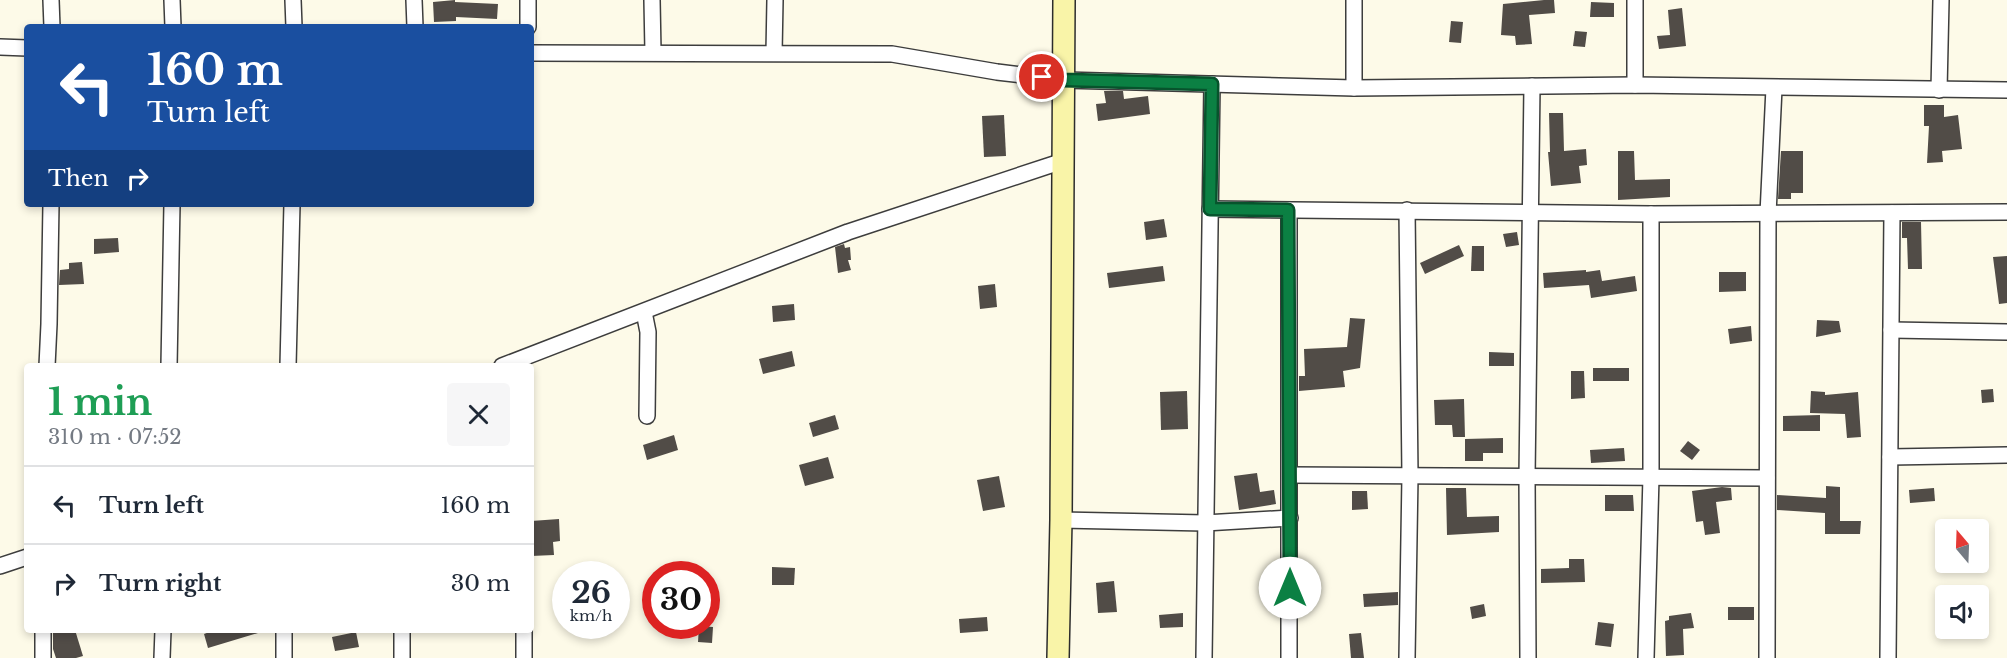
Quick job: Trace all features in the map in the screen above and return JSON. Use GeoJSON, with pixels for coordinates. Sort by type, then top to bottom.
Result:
{"type":"FeatureCollection","features":[{"type":"Feature","properties":{"kind":"main road"},"geometry":{"type":"LineString","coordinates":[[1059,658],[1064,0]]}},
{"type":"Feature","properties":{"kind":"street"},"geometry":{"type":"LineString","coordinates":[[51,0],[52,24]]}},
{"type":"Feature","properties":{"kind":"street"},"geometry":{"type":"LineString","coordinates":[[172,0],[173,24]]}},
{"type":"Feature","properties":{"kind":"street"},"geometry":{"type":"LineString","coordinates":[[292,0],[294,24]]}},
{"type":"Feature","properties":{"kind":"street"},"geometry":{"type":"LineString","coordinates":[[414,0],[415,24]]}},
{"type":"Feature","properties":{"kind":"street"},"geometry":{"type":"LineString","coordinates":[[528,0],[528,24]]}},
{"type":"Feature","properties":{"kind":"street"},"geometry":{"type":"LineString","coordinates":[[652,0],[654,52]]}},
{"type":"Feature","properties":{"kind":"street"},"geometry":{"type":"LineString","coordinates":[[774,53],[775,0]]}},
{"type":"Feature","properties":{"kind":"street"},"geometry":{"type":"LineString","coordinates":[[1354,0],[1354,88]]}},
{"type":"Feature","properties":{"kind":"street"},"geometry":{"type":"LineString","coordinates":[[1635,0],[1635,85]]}},
{"type":"Feature","properties":{"kind":"street"},"geometry":{"type":"LineString","coordinates":[[1940,90],[1941,0]]}},
{"type":"Feature","properties":{"kind":"street"},"geometry":{"type":"LineString","coordinates":[[0,47],[24,48]]}},
{"type":"Feature","properties":{"kind":"street"},"geometry":{"type":"LineString","coordinates":[[534,54],[654,52],[892,54],[997,72],[1064,80],[1354,88],[1635,85],[2007,90]]}},
{"type":"Feature","properties":{"kind":"street"},"geometry":{"type":"LineString","coordinates":[[1204,658],[1212,84]]}},
{"type":"Feature","properties":{"kind":"street"},"geometry":{"type":"LineString","coordinates":[[1528,658],[1527,477],[1532,86]]}},
{"type":"Feature","properties":{"kind":"street"},"geometry":{"type":"LineString","coordinates":[[1767,658],[1768,214],[1774,88]]}},
{"type":"Feature","properties":{"kind":"street"},"geometry":{"type":"LineString","coordinates":[[515,363],[848,232],[1063,160]]}},
{"type":"Feature","properties":{"kind":"street"},"geometry":{"type":"LineString","coordinates":[[47,363],[50,324],[51,207]]}},
{"type":"Feature","properties":{"kind":"street"},"geometry":{"type":"LineString","coordinates":[[169,363],[172,207]]}},
{"type":"Feature","properties":{"kind":"street"},"geometry":{"type":"LineString","coordinates":[[288,363],[292,207]]}},
{"type":"Feature","properties":{"kind":"street"},"geometry":{"type":"LineString","coordinates":[[1210,209],[1651,214],[2007,212]]}},
{"type":"Feature","properties":{"kind":"street"},"geometry":{"type":"LineString","coordinates":[[1288,210],[1289,658]]}},
{"type":"Feature","properties":{"kind":"street"},"geometry":{"type":"LineString","coordinates":[[1407,210],[1410,476],[1407,658]]}},
{"type":"Feature","properties":{"kind":"street"},"geometry":{"type":"LineString","coordinates":[[1888,658],[1892,213]]}},
{"type":"Feature","properties":{"kind":"street"},"geometry":{"type":"LineString","coordinates":[[1646,658],[1652,477],[1651,214]]}},
{"type":"Feature","properties":{"kind":"street"},"geometry":{"type":"LineString","coordinates":[[644,312],[648,332],[647,416]]}},
{"type":"Feature","properties":{"kind":"street"},"geometry":{"type":"LineString","coordinates":[[1891,330],[2007,332]]}},
{"type":"Feature","properties":{"kind":"street"},"geometry":{"type":"LineString","coordinates":[[1890,457],[2007,455]]}},
{"type":"Feature","properties":{"kind":"street"},"geometry":{"type":"LineString","coordinates":[[1290,475],[1767,478]]}},
{"type":"Feature","properties":{"kind":"street"},"geometry":{"type":"LineString","coordinates":[[1061,520],[1205,523],[1290,518]]}},
{"type":"Feature","properties":{"kind":"street"},"geometry":{"type":"LineString","coordinates":[[0,566],[24,558]]}},
{"type":"Feature","properties":{"kind":"street"},"geometry":{"type":"LineString","coordinates":[[43,633],[43,658]]}},
{"type":"Feature","properties":{"kind":"street"},"geometry":{"type":"LineString","coordinates":[[162,658],[163,633]]}},
{"type":"Feature","properties":{"kind":"street"},"geometry":{"type":"LineString","coordinates":[[284,633],[284,658]]}},
{"type":"Feature","properties":{"kind":"street"},"geometry":{"type":"LineString","coordinates":[[402,633],[402,658]]}},
{"type":"Feature","properties":{"kind":"street"},"geometry":{"type":"LineString","coordinates":[[524,633],[524,658]]}},
{"type":"Feature","properties":{"kind":"building"},"geometry":{"type":"Polygon","coordinates":[[[455,0],[455,2],[498,4],[497,19],[456,17],[456,21],[434,22],[433,2],[455,0]]]}},
{"type":"Feature","properties":{"kind":"building"},"geometry":{"type":"Polygon","coordinates":[[[1554,0],[1555,13],[1529,15],[1532,44],[1516,45],[1515,36],[1501,35],[1503,4],[1554,0]]]}},
{"type":"Feature","properties":{"kind":"building"},"geometry":{"type":"Polygon","coordinates":[[[1591,2],[1614,3],[1614,17],[1590,17],[1591,2]]]}},
{"type":"Feature","properties":{"kind":"building"},"geometry":{"type":"Polygon","coordinates":[[[1682,8],[1686,46],[1659,49],[1657,36],[1670,35],[1668,10],[1682,8]]]}},
{"type":"Feature","properties":{"kind":"building"},"geometry":{"type":"Polygon","coordinates":[[[1451,21],[1463,22],[1461,43],[1449,42],[1451,21]]]}},
{"type":"Feature","properties":{"kind":"building"},"geometry":{"type":"Polygon","coordinates":[[[1575,31],[1587,32],[1585,47],[1573,46],[1575,31]]]}},
{"type":"Feature","properties":{"kind":"building"},"geometry":{"type":"Polygon","coordinates":[[[1104,91],[1123,91],[1124,99],[1148,96],[1150,114],[1098,121],[1096,104],[1106,103],[1104,91]]]}},
{"type":"Feature","properties":{"kind":"building"},"geometry":{"type":"Polygon","coordinates":[[[1924,105],[1944,105],[1944,117],[1958,115],[1962,149],[1942,151],[1943,162],[1927,163],[1929,126],[1924,126],[1924,105]]]}},
{"type":"Feature","properties":{"kind":"building"},"geometry":{"type":"Polygon","coordinates":[[[1549,113],[1563,113],[1564,151],[1586,149],[1587,165],[1579,166],[1581,183],[1551,186],[1548,152],[1550,152],[1549,113]]]}},
{"type":"Feature","properties":{"kind":"building"},"geometry":{"type":"Polygon","coordinates":[[[1004,115],[1006,156],[984,157],[982,116],[1004,115]]]}},
{"type":"Feature","properties":{"kind":"building"},"geometry":{"type":"Polygon","coordinates":[[[1618,151],[1634,151],[1635,180],[1670,179],[1670,197],[1618,200],[1618,151]]]}},
{"type":"Feature","properties":{"kind":"building"},"geometry":{"type":"Polygon","coordinates":[[[1781,151],[1803,151],[1803,193],[1791,193],[1791,199],[1778,199],[1781,151]]]}},
{"type":"Feature","properties":{"kind":"building"},"geometry":{"type":"Polygon","coordinates":[[[1164,219],[1167,237],[1146,240],[1144,222],[1164,219]]]}},
{"type":"Feature","properties":{"kind":"building"},"geometry":{"type":"Polygon","coordinates":[[[1902,222],[1921,222],[1922,269],[1908,269],[1907,238],[1902,238],[1902,222]]]}},
{"type":"Feature","properties":{"kind":"building"},"geometry":{"type":"Polygon","coordinates":[[[1517,232],[1519,245],[1506,247],[1503,234],[1517,232]]]}},
{"type":"Feature","properties":{"kind":"building"},"geometry":{"type":"Polygon","coordinates":[[[118,238],[119,252],[94,254],[94,239],[118,238]]]}},
{"type":"Feature","properties":{"kind":"building"},"geometry":{"type":"Polygon","coordinates":[[[844,244],[845,248],[850,247],[851,260],[848,260],[851,270],[838,273],[835,247],[844,244]]]}},
{"type":"Feature","properties":{"kind":"building"},"geometry":{"type":"Polygon","coordinates":[[[1459,245],[1464,256],[1425,274],[1420,263],[1459,245]]]}},
{"type":"Feature","properties":{"kind":"building"},"geometry":{"type":"Polygon","coordinates":[[[1472,246],[1484,246],[1484,271],[1471,271],[1472,246]]]}},
{"type":"Feature","properties":{"kind":"building"},"geometry":{"type":"Polygon","coordinates":[[[2007,256],[2007,303],[1999,304],[1993,257],[2007,256]]]}},
{"type":"Feature","properties":{"kind":"building"},"geometry":{"type":"Polygon","coordinates":[[[82,262],[84,284],[59,285],[60,270],[69,269],[69,263],[82,262]]]}},
{"type":"Feature","properties":{"kind":"building"},"geometry":{"type":"Polygon","coordinates":[[[1163,266],[1165,281],[1109,288],[1107,273],[1163,266]]]}},
{"type":"Feature","properties":{"kind":"building"},"geometry":{"type":"Polygon","coordinates":[[[1586,270],[1586,272],[1600,270],[1602,281],[1635,276],[1637,291],[1591,298],[1589,285],[1544,288],[1543,273],[1586,270]]]}},
{"type":"Feature","properties":{"kind":"building"},"geometry":{"type":"Polygon","coordinates":[[[1719,272],[1746,272],[1746,291],[1719,292],[1719,272]]]}},
{"type":"Feature","properties":{"kind":"building"},"geometry":{"type":"Polygon","coordinates":[[[995,284],[997,307],[980,309],[978,286],[995,284]]]}},
{"type":"Feature","properties":{"kind":"building"},"geometry":{"type":"Polygon","coordinates":[[[794,304],[795,320],[773,322],[772,306],[794,304]]]}},
{"type":"Feature","properties":{"kind":"building"},"geometry":{"type":"Polygon","coordinates":[[[1350,318],[1365,319],[1360,368],[1343,371],[1345,387],[1299,391],[1299,376],[1305,376],[1304,349],[1347,347],[1350,318]]]}},
{"type":"Feature","properties":{"kind":"building"},"geometry":{"type":"Polygon","coordinates":[[[1817,320],[1839,321],[1841,332],[1816,337],[1817,320]]]}},
{"type":"Feature","properties":{"kind":"building"},"geometry":{"type":"Polygon","coordinates":[[[1751,326],[1752,341],[1730,344],[1728,329],[1751,326]]]}},
{"type":"Feature","properties":{"kind":"building"},"geometry":{"type":"Polygon","coordinates":[[[792,351],[795,366],[763,374],[759,359],[792,351]]]}},
{"type":"Feature","properties":{"kind":"building"},"geometry":{"type":"Polygon","coordinates":[[[1489,352],[1514,353],[1514,366],[1489,366],[1489,352]]]}},
{"type":"Feature","properties":{"kind":"building"},"geometry":{"type":"Polygon","coordinates":[[[1593,368],[1629,368],[1629,381],[1593,381],[1593,368]]]}},
{"type":"Feature","properties":{"kind":"building"},"geometry":{"type":"Polygon","coordinates":[[[1571,371],[1584,371],[1585,398],[1571,399],[1571,371]]]}},
{"type":"Feature","properties":{"kind":"building"},"geometry":{"type":"Polygon","coordinates":[[[1993,389],[1994,402],[1982,403],[1981,390],[1993,389]]]}},
{"type":"Feature","properties":{"kind":"building"},"geometry":{"type":"Polygon","coordinates":[[[1187,391],[1188,429],[1161,430],[1160,392],[1187,391]]]}},
{"type":"Feature","properties":{"kind":"building"},"geometry":{"type":"Polygon","coordinates":[[[1811,391],[1825,392],[1825,395],[1858,392],[1861,437],[1847,438],[1845,414],[1810,413],[1811,391]]]}},
{"type":"Feature","properties":{"kind":"building"},"geometry":{"type":"Polygon","coordinates":[[[1464,399],[1465,437],[1453,437],[1452,425],[1435,425],[1434,400],[1464,399]]]}},
{"type":"Feature","properties":{"kind":"building"},"geometry":{"type":"Polygon","coordinates":[[[835,415],[839,429],[813,437],[809,423],[835,415]]]}},
{"type":"Feature","properties":{"kind":"building"},"geometry":{"type":"Polygon","coordinates":[[[1820,415],[1820,431],[1783,431],[1783,416],[1820,415]]]}},
{"type":"Feature","properties":{"kind":"building"},"geometry":{"type":"Polygon","coordinates":[[[674,435],[678,450],[647,460],[643,445],[674,435]]]}},
{"type":"Feature","properties":{"kind":"building"},"geometry":{"type":"Polygon","coordinates":[[[1503,438],[1503,453],[1483,453],[1483,461],[1465,461],[1465,439],[1503,438]]]}},
{"type":"Feature","properties":{"kind":"building"},"geometry":{"type":"Polygon","coordinates":[[[1688,441],[1700,450],[1692,460],[1680,451],[1688,441]]]}},
{"type":"Feature","properties":{"kind":"building"},"geometry":{"type":"Polygon","coordinates":[[[1624,448],[1625,461],[1591,463],[1590,450],[1624,448]]]}},
{"type":"Feature","properties":{"kind":"building"},"geometry":{"type":"Polygon","coordinates":[[[828,457],[834,478],[805,486],[799,465],[828,457]]]}},
{"type":"Feature","properties":{"kind":"building"},"geometry":{"type":"Polygon","coordinates":[[[1257,473],[1260,492],[1274,490],[1276,504],[1239,510],[1234,476],[1257,473]]]}},
{"type":"Feature","properties":{"kind":"building"},"geometry":{"type":"Polygon","coordinates":[[[999,476],[1005,507],[983,511],[977,480],[999,476]]]}},
{"type":"Feature","properties":{"kind":"building"},"geometry":{"type":"Polygon","coordinates":[[[1826,486],[1840,487],[1840,521],[1861,521],[1860,534],[1825,534],[1825,513],[1777,510],[1777,495],[1826,498],[1826,486]]]}},
{"type":"Feature","properties":{"kind":"building"},"geometry":{"type":"Polygon","coordinates":[[[1446,488],[1466,488],[1467,517],[1499,516],[1499,532],[1447,535],[1446,488]]]}},
{"type":"Feature","properties":{"kind":"building"},"geometry":{"type":"Polygon","coordinates":[[[1731,488],[1732,500],[1716,502],[1720,533],[1705,535],[1703,521],[1696,522],[1692,491],[1731,488]]]}},
{"type":"Feature","properties":{"kind":"building"},"geometry":{"type":"Polygon","coordinates":[[[1934,488],[1935,501],[1910,503],[1909,490],[1934,488]]]}},
{"type":"Feature","properties":{"kind":"building"},"geometry":{"type":"Polygon","coordinates":[[[1352,491],[1367,491],[1368,509],[1352,510],[1352,491]]]}},
{"type":"Feature","properties":{"kind":"building"},"geometry":{"type":"Polygon","coordinates":[[[1605,495],[1633,495],[1634,511],[1605,511],[1605,495]]]}},
{"type":"Feature","properties":{"kind":"building"},"geometry":{"type":"Polygon","coordinates":[[[559,519],[560,541],[553,542],[554,555],[534,556],[534,521],[559,519]]]}},
{"type":"Feature","properties":{"kind":"building"},"geometry":{"type":"Polygon","coordinates":[[[1569,559],[1584,559],[1585,582],[1541,583],[1541,569],[1569,568],[1569,559]]]}},
{"type":"Feature","properties":{"kind":"building"},"geometry":{"type":"Polygon","coordinates":[[[772,567],[795,568],[794,585],[772,585],[772,567]]]}},
{"type":"Feature","properties":{"kind":"building"},"geometry":{"type":"Polygon","coordinates":[[[1114,581],[1117,612],[1098,613],[1096,583],[1114,581]]]}},
{"type":"Feature","properties":{"kind":"building"},"geometry":{"type":"Polygon","coordinates":[[[1398,592],[1398,605],[1364,607],[1363,594],[1398,592]]]}},
{"type":"Feature","properties":{"kind":"building"},"geometry":{"type":"Polygon","coordinates":[[[1484,604],[1486,616],[1472,619],[1470,607],[1484,604]]]}},
{"type":"Feature","properties":{"kind":"building"},"geometry":{"type":"Polygon","coordinates":[[[1728,607],[1754,607],[1754,620],[1728,620],[1728,607]]]}},
{"type":"Feature","properties":{"kind":"building"},"geometry":{"type":"Polygon","coordinates":[[[1183,613],[1183,627],[1160,628],[1159,615],[1183,613]]]}},
{"type":"Feature","properties":{"kind":"building"},"geometry":{"type":"Polygon","coordinates":[[[1691,613],[1694,628],[1683,629],[1684,655],[1666,656],[1665,621],[1669,620],[1669,616],[1691,613]]]}},
{"type":"Feature","properties":{"kind":"building"},"geometry":{"type":"Polygon","coordinates":[[[987,617],[988,631],[960,633],[959,619],[987,617]]]}},
{"type":"Feature","properties":{"kind":"building"},"geometry":{"type":"Polygon","coordinates":[[[1598,622],[1614,624],[1611,647],[1595,645],[1598,622]]]}},
{"type":"Feature","properties":{"kind":"building"},"geometry":{"type":"Polygon","coordinates":[[[53,633],[76,633],[83,656],[56,658],[53,649],[53,633]]]}},
{"type":"Feature","properties":{"kind":"building"},"geometry":{"type":"Polygon","coordinates":[[[207,633],[258,633],[208,648],[204,634],[207,633]]]}},
{"type":"Feature","properties":{"kind":"building"},"geometry":{"type":"Polygon","coordinates":[[[356,633],[359,647],[335,651],[332,637],[356,633]]]}},
{"type":"Feature","properties":{"kind":"building"},"geometry":{"type":"Polygon","coordinates":[[[1361,633],[1364,658],[1351,658],[1349,634],[1361,633]]]}},
{"type":"Feature","properties":{"kind":"building"},"geometry":{"type":"Polygon","coordinates":[[[698,639],[712,639],[712,643],[698,642],[698,639]]]}},
{"type":"Feature","properties":{"kind":"route"},"geometry":{"type":"LineString","coordinates":[[1042,77],[1064,80],[1212,84],[1210,209],[1288,210],[1290,588]]}}]}
